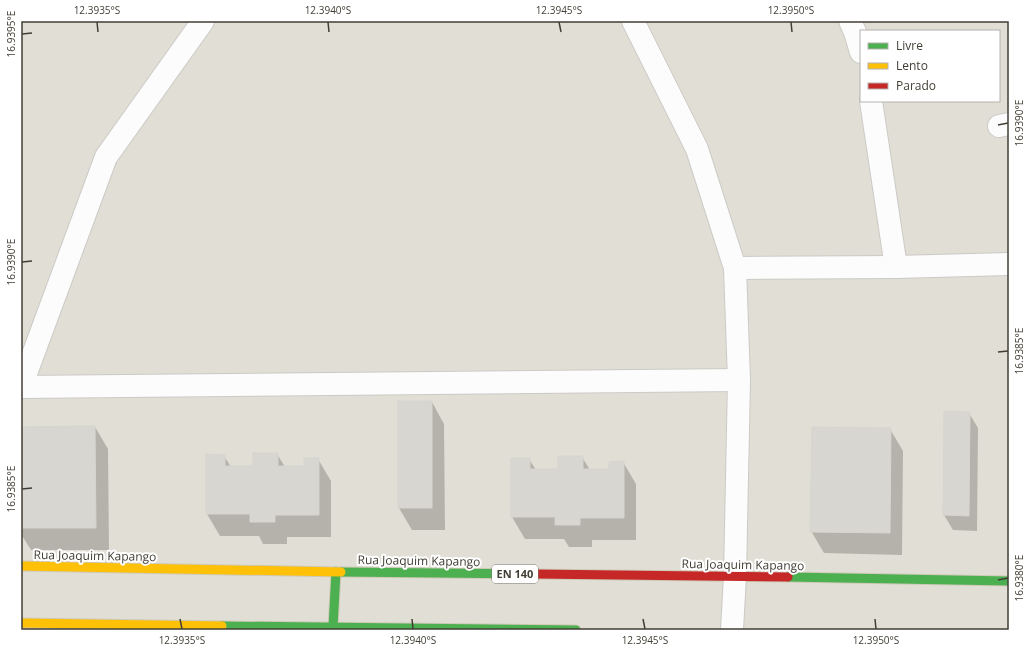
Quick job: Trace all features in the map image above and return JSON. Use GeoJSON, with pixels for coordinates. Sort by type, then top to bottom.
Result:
{"type":"FeatureCollection","features":[{"type":"Feature","properties":{"kind":"main road","name":"Rua Joaquim Kapango"},"geometry":{"type":"LineString","coordinates":[[21,566],[336,572],[735,576],[1009,581]]}},
{"type":"Feature","properties":{"kind":"main road"},"geometry":{"type":"LineString","coordinates":[[333,627],[336,572]]}},
{"type":"Feature","properties":{"kind":"main road"},"geometry":{"type":"LineString","coordinates":[[21,623],[576,630]]}},
{"type":"Feature","properties":{"kind":"street"},"geometry":{"type":"LineString","coordinates":[[203,21],[106,157],[21,387],[739,380]]}},
{"type":"Feature","properties":{"kind":"street"},"geometry":{"type":"LineString","coordinates":[[633,21],[697,149],[735,268],[739,380],[735,576],[732,630]]}},
{"type":"Feature","properties":{"kind":"street"},"geometry":{"type":"LineString","coordinates":[[850,21],[860,49]]}},
{"type":"Feature","properties":{"kind":"street"},"geometry":{"type":"LineString","coordinates":[[871,102],[896,267]]}},
{"type":"Feature","properties":{"kind":"street"},"geometry":{"type":"LineString","coordinates":[[735,268],[896,267],[1009,264]]}},
{"type":"Feature","properties":{"kind":"shaded area"},"geometry":{"type":"Polygon","coordinates":[[[21,21],[1009,21],[1009,630],[21,630],[21,21]]]}},
{"type":"Feature","properties":{"kind":"building"},"geometry":{"type":"Polygon","coordinates":[[[398,401],[432,401],[432,508],[398,508],[398,401]]]}},
{"type":"Feature","properties":{"kind":"building"},"geometry":{"type":"Polygon","coordinates":[[[944,411],[970,412],[969,516],[943,515],[944,411]]]}},
{"type":"Feature","properties":{"kind":"building"},"geometry":{"type":"Polygon","coordinates":[[[95,426],[96,528],[21,528],[21,427],[95,426]]]}},
{"type":"Feature","properties":{"kind":"building"},"geometry":{"type":"Polygon","coordinates":[[[812,427],[891,428],[890,533],[810,532],[812,427]]]}},
{"type":"Feature","properties":{"kind":"building"},"geometry":{"type":"Polygon","coordinates":[[[253,453],[278,453],[278,466],[304,466],[304,458],[319,458],[319,515],[275,515],[275,522],[250,522],[250,514],[206,514],[206,454],[225,455],[225,466],[253,466],[253,453]]]}},
{"type":"Feature","properties":{"kind":"building"},"geometry":{"type":"Polygon","coordinates":[[[558,456],[583,456],[583,469],[609,469],[609,462],[624,461],[624,518],[580,518],[580,525],[555,525],[555,517],[511,517],[511,458],[530,458],[530,469],[558,469],[558,456]]]}},
{"type":"Feature","properties":{"kind":"traffic: fast"},"geometry":{"type":"LineString","coordinates":[[333,627],[336,572]]}},
{"type":"Feature","properties":{"kind":"traffic: fast"},"geometry":{"type":"LineString","coordinates":[[341,572],[535,574]]}},
{"type":"Feature","properties":{"kind":"traffic: fast"},"geometry":{"type":"LineString","coordinates":[[788,577],[1009,581]]}},
{"type":"Feature","properties":{"kind":"traffic: fast"},"geometry":{"type":"LineString","coordinates":[[222,626],[576,630]]}},
{"type":"Feature","properties":{"kind":"traffic: slow"},"geometry":{"type":"LineString","coordinates":[[21,566],[341,572]]}},
{"type":"Feature","properties":{"kind":"traffic: slow"},"geometry":{"type":"LineString","coordinates":[[21,623],[222,626]]}},
{"type":"Feature","properties":{"kind":"traffic: jam"},"geometry":{"type":"LineString","coordinates":[[535,574],[788,577]]}}]}
